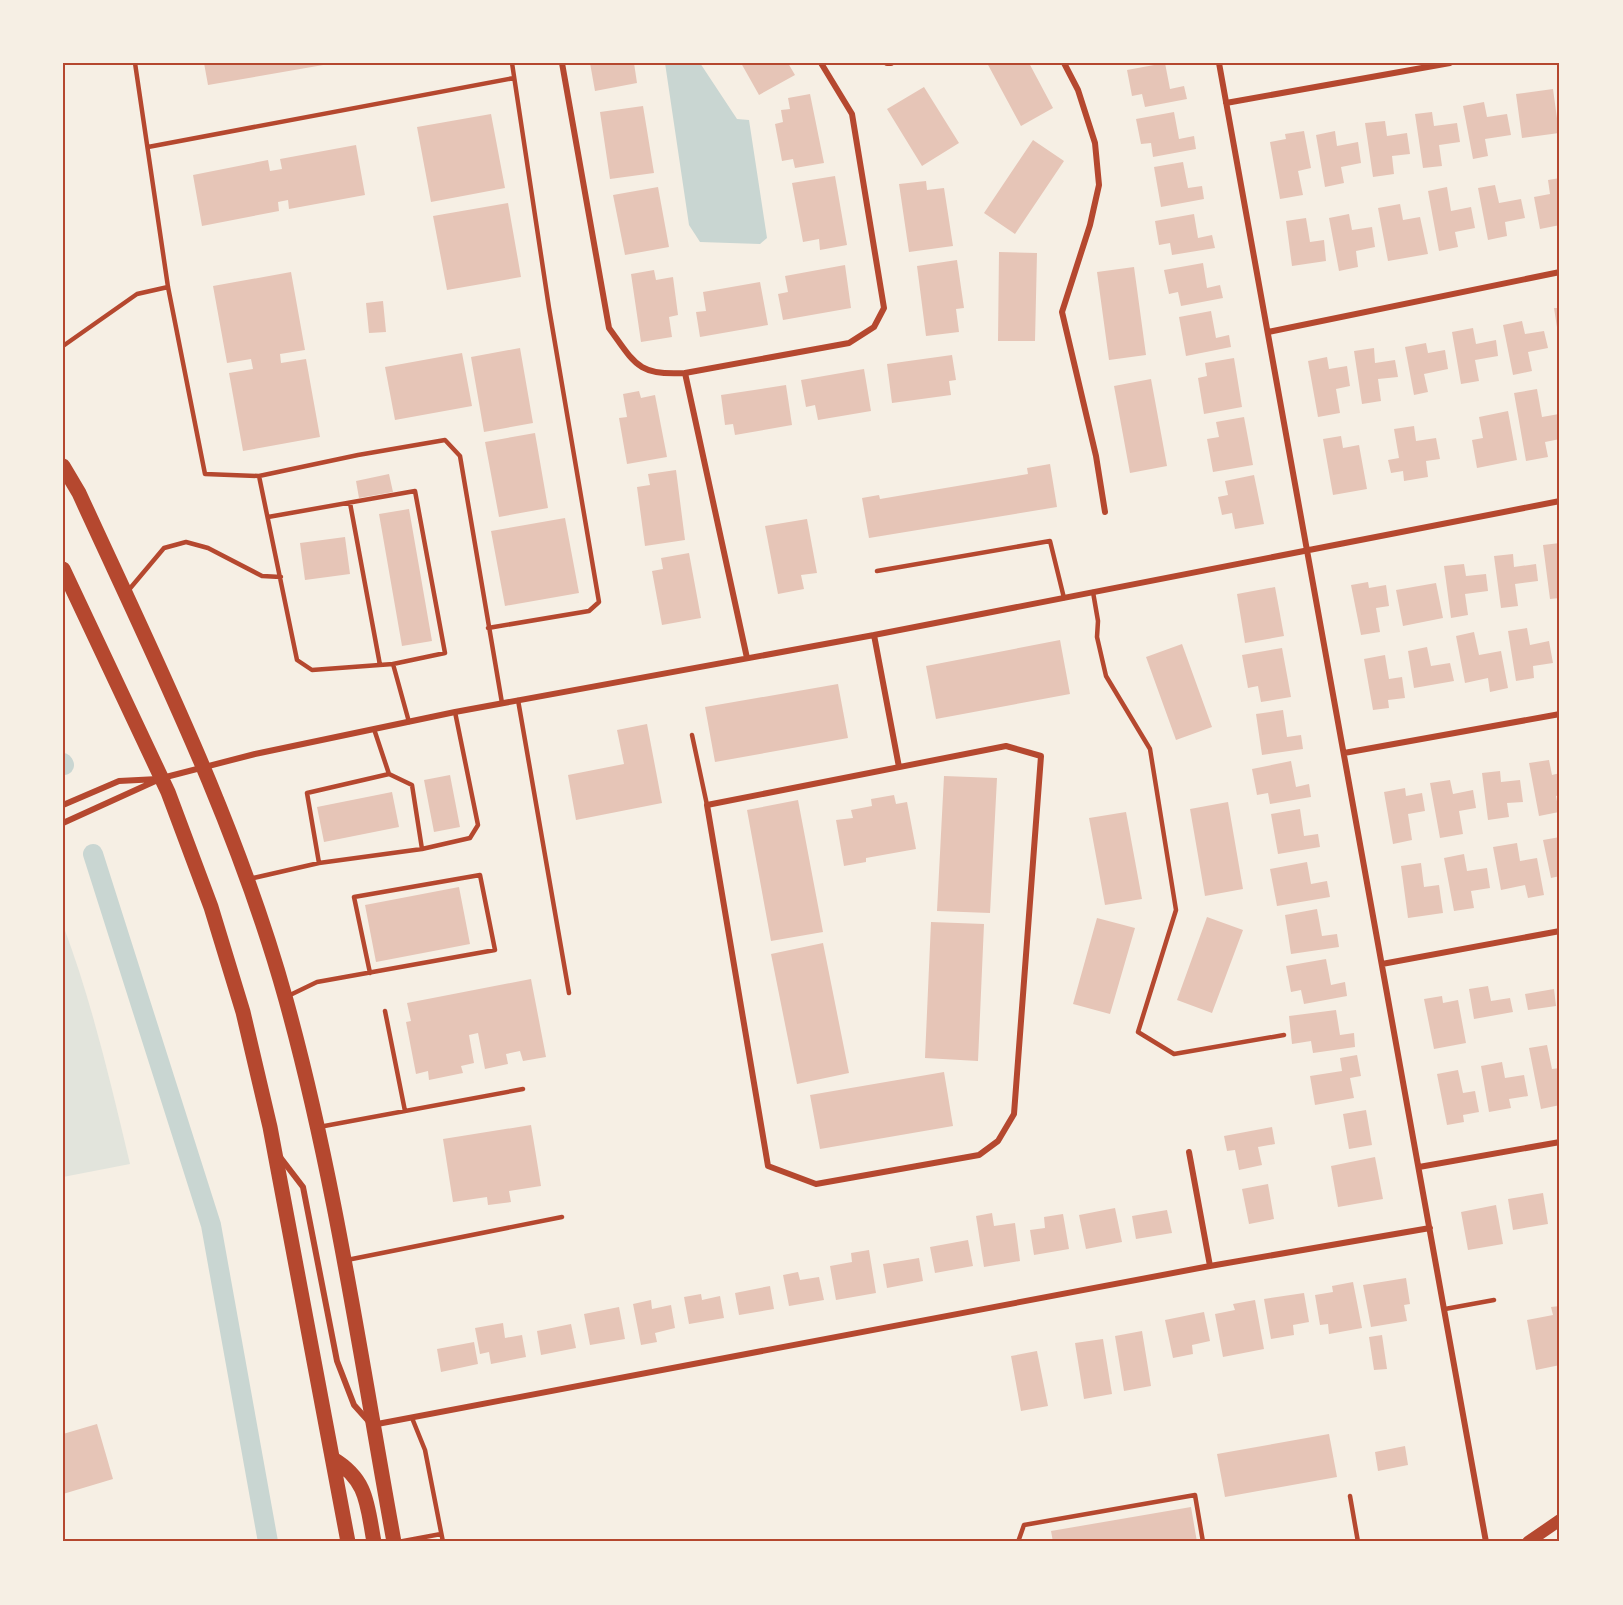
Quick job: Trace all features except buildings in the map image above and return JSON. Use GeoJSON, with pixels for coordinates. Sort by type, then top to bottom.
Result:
{"type":"FeatureCollection","features":[{"type":"Feature","properties":{"kind":"main road"},"geometry":{"type":"LineString","coordinates":[[63,466],[79,493],[204,766],[246,880],[285,997],[317,1127],[396,1542]]}},
{"type":"Feature","properties":{"kind":"main road"},"geometry":{"type":"LineString","coordinates":[[63,569],[162,778],[214,917],[243,1012],[274,1149],[348,1542]]}},
{"type":"Feature","properties":{"kind":"main road"},"geometry":{"type":"LineString","coordinates":[[333,1459],[352,1470],[365,1496],[374,1542]]}},
{"type":"Feature","properties":{"kind":"main road"},"geometry":{"type":"LineString","coordinates":[[1528,1542],[1560,1520]]}},
{"type":"Feature","properties":{"kind":"street"},"geometry":{"type":"LineString","coordinates":[[562,63],[609,328],[635,364],[658,375],[685,373],[849,343],[874,327],[884,308],[852,114],[821,63]]}},
{"type":"Feature","properties":{"kind":"street"},"geometry":{"type":"LineString","coordinates":[[1064,63],[1078,90],[1095,142],[1099,185],[1090,225],[1062,312],[1096,456],[1105,512]]}},
{"type":"Feature","properties":{"kind":"street"},"geometry":{"type":"LineString","coordinates":[[1219,63],[1486,1542]]}},
{"type":"Feature","properties":{"kind":"street"},"geometry":{"type":"LineString","coordinates":[[1226,103],[1450,63]]}},
{"type":"Feature","properties":{"kind":"street"},"geometry":{"type":"LineString","coordinates":[[1268,332],[1560,272]]}},
{"type":"Feature","properties":{"kind":"street"},"geometry":{"type":"LineString","coordinates":[[685,373],[747,658]]}},
{"type":"Feature","properties":{"kind":"street"},"geometry":{"type":"LineString","coordinates":[[63,823],[162,778],[204,766],[374,729],[502,703],[874,635],[1560,501]]}},
{"type":"Feature","properties":{"kind":"street"},"geometry":{"type":"LineString","coordinates":[[874,635],[899,767]]}},
{"type":"Feature","properties":{"kind":"street"},"geometry":{"type":"LineString","coordinates":[[1344,753],[1560,714]]}},
{"type":"Feature","properties":{"kind":"street"},"geometry":{"type":"LineString","coordinates":[[1006,746],[1041,756],[1014,1114],[998,1141],[979,1155],[816,1184],[768,1166],[707,805],[899,767],[1006,746]]}},
{"type":"Feature","properties":{"kind":"street"},"geometry":{"type":"LineString","coordinates":[[63,805],[118,781],[162,778]]}},
{"type":"Feature","properties":{"kind":"street"},"geometry":{"type":"LineString","coordinates":[[1382,963],[1560,931]]}},
{"type":"Feature","properties":{"kind":"street"},"geometry":{"type":"LineString","coordinates":[[1419,1167],[1560,1142]]}},
{"type":"Feature","properties":{"kind":"street"},"geometry":{"type":"LineString","coordinates":[[274,1149],[303,1187],[337,1361],[354,1405],[372,1425],[1210,1266],[1431,1228]]}},
{"type":"Feature","properties":{"kind":"street"},"geometry":{"type":"LineString","coordinates":[[1189,1152],[1210,1266]]}},
{"type":"Feature","properties":{"kind":"lane"},"geometry":{"type":"LineString","coordinates":[[135,63],[168,288],[205,474],[259,476],[358,455],[446,440],[460,456],[502,703]]}},
{"type":"Feature","properties":{"kind":"lane"},"geometry":{"type":"LineString","coordinates":[[488,628],[589,610],[599,602],[549,308],[512,63]]}},
{"type":"Feature","properties":{"kind":"lane"},"geometry":{"type":"LineString","coordinates":[[148,147],[514,78]]}},
{"type":"Feature","properties":{"kind":"lane"},"geometry":{"type":"LineString","coordinates":[[63,346],[137,294],[168,288]]}},
{"type":"Feature","properties":{"kind":"lane"},"geometry":{"type":"LineString","coordinates":[[259,476],[297,660],[312,670],[393,664],[445,653],[415,491],[268,517]]}},
{"type":"Feature","properties":{"kind":"lane"},"geometry":{"type":"LineString","coordinates":[[350,503],[380,665]]}},
{"type":"Feature","properties":{"kind":"lane"},"geometry":{"type":"LineString","coordinates":[[877,572],[1050,541],[1064,598]]}},
{"type":"Feature","properties":{"kind":"lane"},"geometry":{"type":"LineString","coordinates":[[126,594],[154,557],[173,544],[186,542],[208,548],[262,576],[281,577]]}},
{"type":"Feature","properties":{"kind":"lane"},"geometry":{"type":"LineString","coordinates":[[1093,592],[1098,621],[1096,637],[1106,676],[1150,749],[1176,910],[1138,1032],[1174,1054],[1284,1035]]}},
{"type":"Feature","properties":{"kind":"lane"},"geometry":{"type":"LineString","coordinates":[[393,664],[409,722]]}},
{"type":"Feature","properties":{"kind":"lane"},"geometry":{"type":"LineString","coordinates":[[518,700],[569,993]]}},
{"type":"Feature","properties":{"kind":"lane"},"geometry":{"type":"LineString","coordinates":[[246,880],[319,863],[422,849],[470,838],[476,832],[478,825],[455,712]]}},
{"type":"Feature","properties":{"kind":"lane"},"geometry":{"type":"LineString","coordinates":[[374,729],[389,774]]}},
{"type":"Feature","properties":{"kind":"lane"},"geometry":{"type":"LineString","coordinates":[[692,735],[707,805]]}},
{"type":"Feature","properties":{"kind":"lane"},"geometry":{"type":"LineString","coordinates":[[319,863],[307,793],[389,774],[412,786],[422,849]]}},
{"type":"Feature","properties":{"kind":"lane"},"geometry":{"type":"LineString","coordinates":[[285,997],[317,982],[370,973],[495,950],[480,875],[354,897],[370,973]]}},
{"type":"Feature","properties":{"kind":"lane"},"geometry":{"type":"LineString","coordinates":[[385,1011],[405,1111]]}},
{"type":"Feature","properties":{"kind":"lane"},"geometry":{"type":"LineString","coordinates":[[317,1127],[523,1089]]}},
{"type":"Feature","properties":{"kind":"lane"},"geometry":{"type":"LineString","coordinates":[[342,1261],[562,1217]]}},
{"type":"Feature","properties":{"kind":"lane"},"geometry":{"type":"LineString","coordinates":[[1445,1309],[1494,1300]]}},
{"type":"Feature","properties":{"kind":"lane"},"geometry":{"type":"LineString","coordinates":[[412,1418],[425,1450],[443,1542]]}},
{"type":"Feature","properties":{"kind":"lane"},"geometry":{"type":"LineString","coordinates":[[1018,1542],[1024,1525],[1195,1495],[1203,1542]]}},
{"type":"Feature","properties":{"kind":"lane"},"geometry":{"type":"LineString","coordinates":[[1350,1496],[1358,1542]]}},
{"type":"Feature","properties":{"kind":"lane"},"geometry":{"type":"LineString","coordinates":[[396,1542],[441,1534]]}},
{"type":"Feature","properties":{"kind":"shaded area"},"geometry":{"type":"Polygon","coordinates":[[[665,63],[700,63],[737,119],[749,120],[767,238],[760,244],[700,242],[689,225],[665,63]]]}},
{"type":"Feature","properties":{"kind":"shaded area"},"geometry":{"type":"Polygon","coordinates":[[[63,925],[92,1013],[130,1164],[63,1177],[63,925]]]}},
{"type":"Feature","properties":{"kind":"waterway"},"geometry":{"type":"LineString","coordinates":[[93,854],[211,1225],[268,1542]]}}]}
